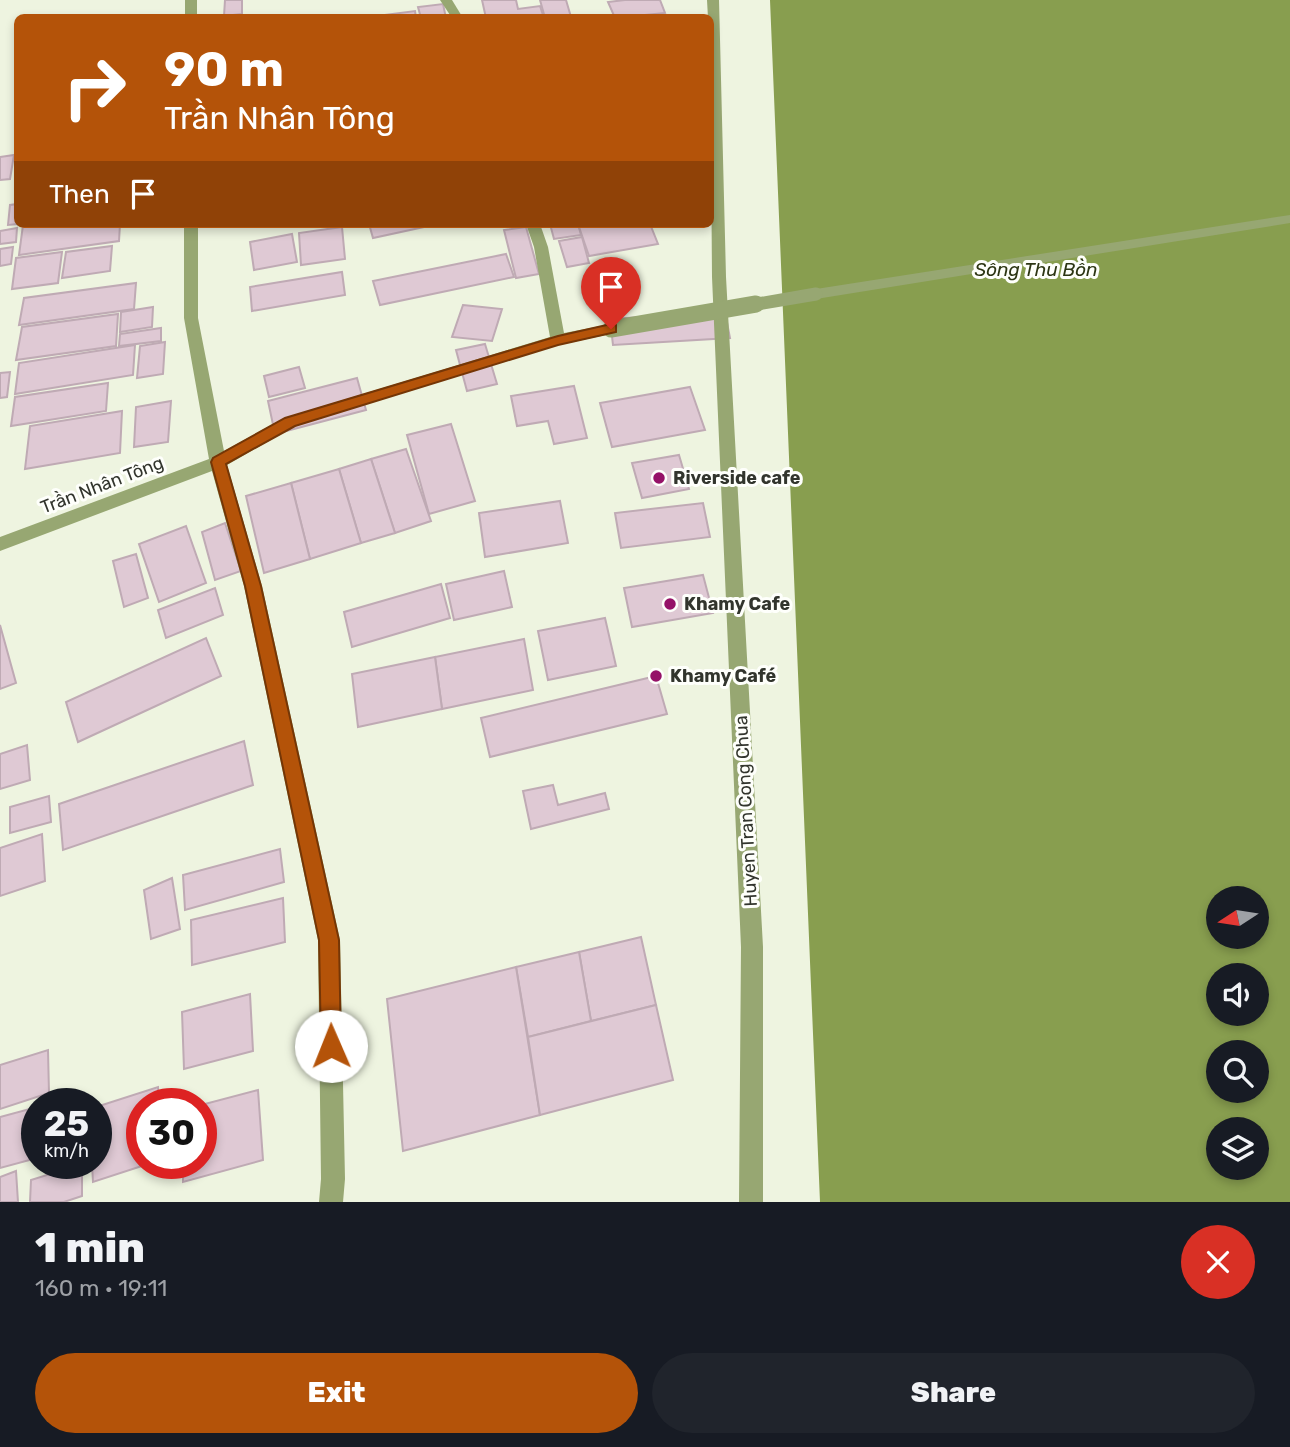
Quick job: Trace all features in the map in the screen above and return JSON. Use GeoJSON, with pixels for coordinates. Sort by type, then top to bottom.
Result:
{"type":"FeatureCollection","features":[{"type":"Feature","properties":{"kind":"street","name":"Huyen Tran Cong Chua"},"geometry":{"type":"LineString","coordinates":[[714,46],[719,277],[752,947],[751,1202]]}},
{"type":"Feature","properties":{"kind":"street","name":"Trần Nhân Tông"},"geometry":{"type":"LineString","coordinates":[[0,544],[218,462],[290,422],[558,340],[611,329],[1290,219]]}},
{"type":"Feature","properties":{"kind":"street"},"geometry":{"type":"LineString","coordinates":[[191,228],[191,318],[218,462],[253,586],[329,940],[333,1179],[331,1202]]}},
{"type":"Feature","properties":{"kind":"street"},"geometry":{"type":"LineString","coordinates":[[534,228],[541,247],[558,340]]}},
{"type":"Feature","properties":{"kind":"water","name":"Sông Thu Bồn"},"geometry":{"type":"Polygon","coordinates":[[[770,0],[1290,0],[1290,1202],[820,1202],[770,0]]]}},
{"type":"Feature","properties":{"kind":"building"},"geometry":{"type":"Polygon","coordinates":[[[225,0],[242,0],[242,14],[224,14],[225,0]]]}},
{"type":"Feature","properties":{"kind":"building"},"geometry":{"type":"Polygon","coordinates":[[[482,0],[516,0],[518,9],[540,6],[543,14],[485,14],[482,0]]]}},
{"type":"Feature","properties":{"kind":"building"},"geometry":{"type":"Polygon","coordinates":[[[540,0],[566,0],[570,14],[544,14],[540,0]]]}},
{"type":"Feature","properties":{"kind":"building"},"geometry":{"type":"Polygon","coordinates":[[[660,0],[665,13],[613,14],[608,2],[660,0]]]}},
{"type":"Feature","properties":{"kind":"building"},"geometry":{"type":"Polygon","coordinates":[[[443,4],[445,14],[420,14],[418,7],[443,4]]]}},
{"type":"Feature","properties":{"kind":"building"},"geometry":{"type":"Polygon","coordinates":[[[415,11],[415,14],[392,14],[415,11]]]}},
{"type":"Feature","properties":{"kind":"building"},"geometry":{"type":"Polygon","coordinates":[[[14,155],[10,179],[0,180],[0,157],[14,155]]]}},
{"type":"Feature","properties":{"kind":"building"},"geometry":{"type":"Polygon","coordinates":[[[14,204],[14,224],[8,225],[10,205],[14,204]]]}},
{"type":"Feature","properties":{"kind":"building"},"geometry":{"type":"Polygon","coordinates":[[[17,228],[16,242],[0,244],[0,231],[17,228]]]}},
{"type":"Feature","properties":{"kind":"building"},"geometry":{"type":"Polygon","coordinates":[[[23,228],[120,228],[119,241],[19,255],[23,228]]]}},
{"type":"Feature","properties":{"kind":"building"},"geometry":{"type":"Polygon","coordinates":[[[342,228],[345,259],[301,265],[299,233],[342,228]]]}},
{"type":"Feature","properties":{"kind":"building"},"geometry":{"type":"Polygon","coordinates":[[[370,228],[419,228],[373,238],[370,228]]]}},
{"type":"Feature","properties":{"kind":"building"},"geometry":{"type":"Polygon","coordinates":[[[526,228],[539,274],[516,278],[504,230],[526,228]]]}},
{"type":"Feature","properties":{"kind":"building"},"geometry":{"type":"Polygon","coordinates":[[[551,228],[579,228],[581,235],[554,239],[551,228]]]}},
{"type":"Feature","properties":{"kind":"building"},"geometry":{"type":"Polygon","coordinates":[[[579,228],[652,228],[658,244],[589,256],[579,228]]]}},
{"type":"Feature","properties":{"kind":"building"},"geometry":{"type":"Polygon","coordinates":[[[292,234],[297,262],[254,270],[250,242],[292,234]]]}},
{"type":"Feature","properties":{"kind":"building"},"geometry":{"type":"Polygon","coordinates":[[[582,237],[589,263],[567,267],[559,241],[582,237]]]}},
{"type":"Feature","properties":{"kind":"building"},"geometry":{"type":"Polygon","coordinates":[[[112,246],[110,271],[62,278],[66,252],[112,246]]]}},
{"type":"Feature","properties":{"kind":"building"},"geometry":{"type":"Polygon","coordinates":[[[13,247],[11,264],[0,266],[0,249],[13,247]]]}},
{"type":"Feature","properties":{"kind":"building"},"geometry":{"type":"Polygon","coordinates":[[[62,252],[58,283],[12,289],[16,258],[62,252]]]}},
{"type":"Feature","properties":{"kind":"building"},"geometry":{"type":"Polygon","coordinates":[[[506,254],[514,277],[380,305],[373,281],[506,254]]]}},
{"type":"Feature","properties":{"kind":"building"},"geometry":{"type":"Polygon","coordinates":[[[342,272],[345,295],[252,311],[250,287],[342,272]]]}},
{"type":"Feature","properties":{"kind":"building"},"geometry":{"type":"Polygon","coordinates":[[[136,283],[134,309],[19,325],[24,298],[136,283]]]}},
{"type":"Feature","properties":{"kind":"building"},"geometry":{"type":"Polygon","coordinates":[[[463,305],[502,309],[492,341],[452,337],[463,305]]]}},
{"type":"Feature","properties":{"kind":"building"},"geometry":{"type":"Polygon","coordinates":[[[153,307],[152,327],[120,332],[121,312],[153,307]]]}},
{"type":"Feature","properties":{"kind":"building"},"geometry":{"type":"Polygon","coordinates":[[[725,312],[730,338],[613,345],[610,319],[725,312]]]}},
{"type":"Feature","properties":{"kind":"building"},"geometry":{"type":"Polygon","coordinates":[[[118,314],[116,346],[16,360],[22,327],[118,314]]]}},
{"type":"Feature","properties":{"kind":"building"},"geometry":{"type":"Polygon","coordinates":[[[161,328],[161,341],[119,346],[120,334],[161,328]]]}},
{"type":"Feature","properties":{"kind":"building"},"geometry":{"type":"Polygon","coordinates":[[[165,342],[163,374],[137,378],[140,346],[165,342]]]}},
{"type":"Feature","properties":{"kind":"building"},"geometry":{"type":"Polygon","coordinates":[[[485,344],[497,384],[467,391],[456,350],[485,344]]]}},
{"type":"Feature","properties":{"kind":"building"},"geometry":{"type":"Polygon","coordinates":[[[135,345],[133,375],[15,394],[19,363],[135,345]]]}},
{"type":"Feature","properties":{"kind":"building"},"geometry":{"type":"Polygon","coordinates":[[[299,367],[305,388],[269,397],[264,376],[299,367]]]}},
{"type":"Feature","properties":{"kind":"building"},"geometry":{"type":"Polygon","coordinates":[[[10,372],[7,397],[0,398],[0,373],[10,372]]]}},
{"type":"Feature","properties":{"kind":"building"},"geometry":{"type":"Polygon","coordinates":[[[357,378],[366,410],[275,434],[268,401],[357,378]]]}},
{"type":"Feature","properties":{"kind":"building"},"geometry":{"type":"Polygon","coordinates":[[[108,383],[106,411],[11,426],[15,397],[108,383]]]}},
{"type":"Feature","properties":{"kind":"building"},"geometry":{"type":"Polygon","coordinates":[[[574,386],[587,438],[554,444],[548,421],[517,426],[511,396],[574,386]]]}},
{"type":"Feature","properties":{"kind":"building"},"geometry":{"type":"Polygon","coordinates":[[[690,387],[705,430],[612,447],[600,403],[690,387]]]}},
{"type":"Feature","properties":{"kind":"building"},"geometry":{"type":"Polygon","coordinates":[[[171,401],[168,442],[134,447],[136,407],[171,401]]]}},
{"type":"Feature","properties":{"kind":"building"},"geometry":{"type":"Polygon","coordinates":[[[122,411],[120,453],[25,469],[30,426],[122,411]]]}},
{"type":"Feature","properties":{"kind":"building"},"geometry":{"type":"Polygon","coordinates":[[[451,424],[475,501],[429,514],[407,435],[451,424]]]}},
{"type":"Feature","properties":{"kind":"building"},"geometry":{"type":"Polygon","coordinates":[[[406,449],[431,521],[395,533],[371,459],[406,449]]]}},
{"type":"Feature","properties":{"kind":"building"},"geometry":{"type":"Polygon","coordinates":[[[679,455],[689,489],[642,498],[632,463],[679,455]]]}},
{"type":"Feature","properties":{"kind":"building"},"geometry":{"type":"Polygon","coordinates":[[[371,459],[395,533],[361,543],[339,469],[371,459]]]}},
{"type":"Feature","properties":{"kind":"building"},"geometry":{"type":"Polygon","coordinates":[[[339,469],[361,543],[310,559],[291,483],[339,469]]]}},
{"type":"Feature","properties":{"kind":"building"},"geometry":{"type":"Polygon","coordinates":[[[291,483],[310,559],[264,573],[246,496],[291,483]]]}},
{"type":"Feature","properties":{"kind":"building"},"geometry":{"type":"Polygon","coordinates":[[[560,501],[568,543],[485,557],[479,513],[560,501]]]}},
{"type":"Feature","properties":{"kind":"building"},"geometry":{"type":"Polygon","coordinates":[[[703,503],[710,537],[621,548],[615,513],[703,503]]]}},
{"type":"Feature","properties":{"kind":"building"},"geometry":{"type":"Polygon","coordinates":[[[225,523],[241,571],[215,580],[202,532],[225,523]]]}},
{"type":"Feature","properties":{"kind":"building"},"geometry":{"type":"Polygon","coordinates":[[[186,526],[206,583],[159,602],[139,544],[186,526]]]}},
{"type":"Feature","properties":{"kind":"building"},"geometry":{"type":"Polygon","coordinates":[[[136,554],[148,598],[124,607],[113,561],[136,554]]]}},
{"type":"Feature","properties":{"kind":"building"},"geometry":{"type":"Polygon","coordinates":[[[504,571],[512,607],[454,620],[446,584],[504,571]]]}},
{"type":"Feature","properties":{"kind":"building"},"geometry":{"type":"Polygon","coordinates":[[[703,575],[713,613],[632,627],[624,588],[703,575]]]}},
{"type":"Feature","properties":{"kind":"building"},"geometry":{"type":"Polygon","coordinates":[[[441,584],[450,618],[352,647],[344,612],[441,584]]]}},
{"type":"Feature","properties":{"kind":"building"},"geometry":{"type":"Polygon","coordinates":[[[215,588],[223,615],[166,638],[158,610],[215,588]]]}},
{"type":"Feature","properties":{"kind":"building"},"geometry":{"type":"Polygon","coordinates":[[[605,618],[616,666],[548,680],[538,631],[605,618]]]}},
{"type":"Feature","properties":{"kind":"building"},"geometry":{"type":"Polygon","coordinates":[[[0,625],[16,683],[0,689],[0,625]]]}},
{"type":"Feature","properties":{"kind":"building"},"geometry":{"type":"Polygon","coordinates":[[[206,638],[221,676],[78,742],[66,702],[206,638]]]}},
{"type":"Feature","properties":{"kind":"building"},"geometry":{"type":"Polygon","coordinates":[[[524,639],[533,690],[442,709],[435,657],[524,639]]]}},
{"type":"Feature","properties":{"kind":"building"},"geometry":{"type":"Polygon","coordinates":[[[435,657],[442,709],[358,727],[352,674],[435,657]]]}},
{"type":"Feature","properties":{"kind":"building"},"geometry":{"type":"Polygon","coordinates":[[[656,676],[667,714],[490,757],[481,718],[656,676]]]}},
{"type":"Feature","properties":{"kind":"building"},"geometry":{"type":"Polygon","coordinates":[[[244,741],[253,785],[63,850],[59,804],[244,741]]]}},
{"type":"Feature","properties":{"kind":"building"},"geometry":{"type":"Polygon","coordinates":[[[27,745],[30,780],[0,789],[0,754],[27,745]]]}},
{"type":"Feature","properties":{"kind":"building"},"geometry":{"type":"Polygon","coordinates":[[[553,785],[558,805],[605,793],[609,809],[531,829],[523,791],[553,785]]]}},
{"type":"Feature","properties":{"kind":"building"},"geometry":{"type":"Polygon","coordinates":[[[49,796],[51,822],[10,833],[10,807],[49,796]]]}},
{"type":"Feature","properties":{"kind":"building"},"geometry":{"type":"Polygon","coordinates":[[[42,834],[45,881],[0,896],[0,848],[42,834]]]}},
{"type":"Feature","properties":{"kind":"building"},"geometry":{"type":"Polygon","coordinates":[[[280,849],[284,882],[185,910],[183,875],[280,849]]]}},
{"type":"Feature","properties":{"kind":"building"},"geometry":{"type":"Polygon","coordinates":[[[172,878],[180,929],[151,939],[144,890],[172,878]]]}},
{"type":"Feature","properties":{"kind":"building"},"geometry":{"type":"Polygon","coordinates":[[[283,898],[285,942],[192,965],[191,920],[283,898]]]}},
{"type":"Feature","properties":{"kind":"building"},"geometry":{"type":"Polygon","coordinates":[[[641,937],[656,1005],[591,1021],[579,952],[641,937]]]}},
{"type":"Feature","properties":{"kind":"building"},"geometry":{"type":"Polygon","coordinates":[[[579,952],[591,1021],[528,1037],[516,967],[579,952]]]}},
{"type":"Feature","properties":{"kind":"building"},"geometry":{"type":"Polygon","coordinates":[[[516,967],[540,1115],[403,1151],[387,999],[516,967]]]}},
{"type":"Feature","properties":{"kind":"building"},"geometry":{"type":"Polygon","coordinates":[[[250,994],[253,1051],[184,1069],[182,1012],[250,994]]]}},
{"type":"Feature","properties":{"kind":"building"},"geometry":{"type":"Polygon","coordinates":[[[656,1005],[673,1080],[540,1115],[528,1037],[656,1005]]]}},
{"type":"Feature","properties":{"kind":"building"},"geometry":{"type":"Polygon","coordinates":[[[48,1050],[49,1088],[21,1088],[21,1102],[0,1109],[0,1065],[48,1050]]]}},
{"type":"Feature","properties":{"kind":"building"},"geometry":{"type":"Polygon","coordinates":[[[258,1090],[263,1160],[217,1173],[217,1101],[258,1090]]]}},
{"type":"Feature","properties":{"kind":"building"},"geometry":{"type":"Polygon","coordinates":[[[126,1097],[126,1171],[112,1176],[112,1102],[126,1097]]]}},
{"type":"Feature","properties":{"kind":"building"},"geometry":{"type":"Polygon","coordinates":[[[21,1111],[21,1162],[0,1168],[0,1117],[21,1111]]]}},
{"type":"Feature","properties":{"kind":"building"},"geometry":{"type":"Polygon","coordinates":[[[16,1171],[18,1202],[0,1202],[0,1177],[16,1171]]]}},
{"type":"Feature","properties":{"kind":"building"},"geometry":{"type":"Polygon","coordinates":[[[82,1179],[82,1196],[64,1202],[30,1202],[31,1180],[82,1179]]]}},
{"type":"Feature","properties":{"kind":"place","name":"Riverside cafe"},"geometry":{"type":"Point","coordinates":[659,478]}},
{"type":"Feature","properties":{"kind":"place","name":"Khamy Cafe"},"geometry":{"type":"Point","coordinates":[670,604]}},
{"type":"Feature","properties":{"kind":"place","name":"Khamy Café"},"geometry":{"type":"Point","coordinates":[656,676]}},
{"type":"Feature","properties":{"kind":"route"},"geometry":{"type":"LineString","coordinates":[[331,1046],[329,940],[253,586],[218,462],[290,422],[558,340],[611,329]]}}]}
